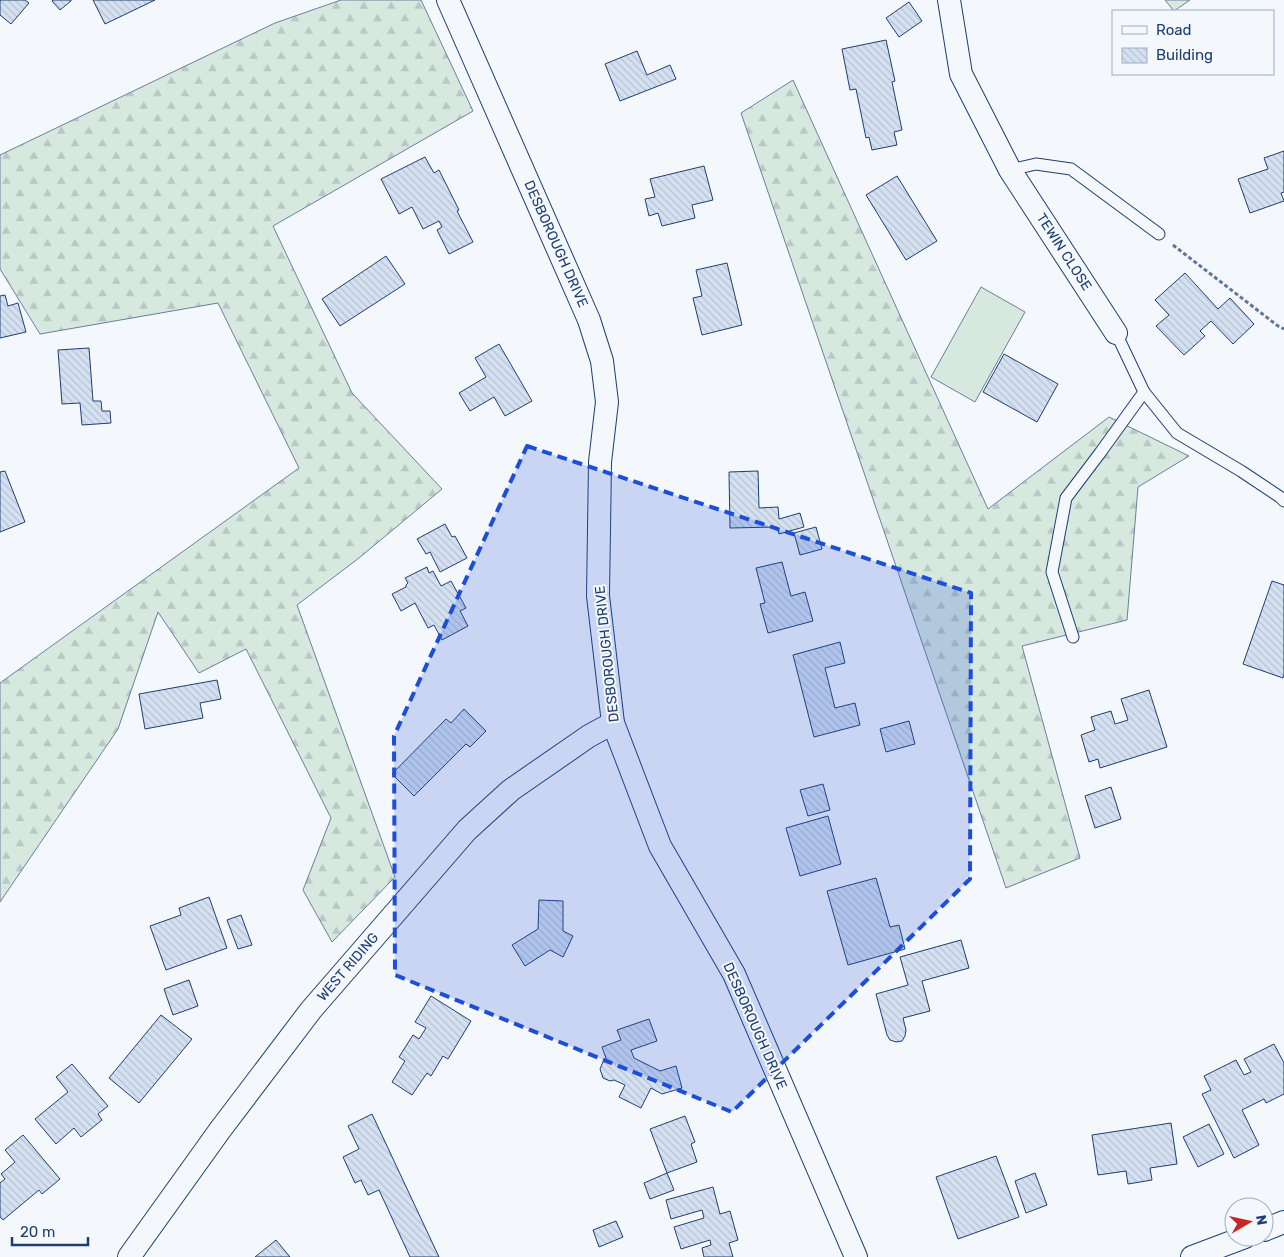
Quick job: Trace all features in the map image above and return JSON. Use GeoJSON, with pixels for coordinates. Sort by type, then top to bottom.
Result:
{"type":"FeatureCollection","features":[{"type":"Feature","properties":{"kind":"street","name":"DESBOROUGH DRIVE"},"geometry":{"type":"LineString","coordinates":[[448,0],[590,320],[602,361],[607,402],[600,462],[598,596],[613,723],[660,846],[734,974],[856,1257]]}},
{"type":"Feature","properties":{"kind":"street","name":"TEWIN CLOSE"},"geometry":{"type":"LineString","coordinates":[[948,0],[961,74],[1010,170],[1116,334]]}},
{"type":"Feature","properties":{"kind":"street","name":"WEST RIDING"},"geometry":{"type":"LineString","coordinates":[[129,1257],[220,1130],[311,1010],[467,830],[511,790],[589,736],[613,723]]}},
{"type":"Feature","properties":{"kind":"street"},"geometry":{"type":"LineString","coordinates":[[1192,1257],[1224,1245]]}},
{"type":"Feature","properties":{"kind":"lane"},"geometry":{"type":"LineString","coordinates":[[1010,170],[1036,164],[1071,169],[1159,234]]}},
{"type":"Feature","properties":{"kind":"lane"},"geometry":{"type":"LineString","coordinates":[[1116,334],[1144,392],[1177,432],[1241,471],[1280,497],[1284,502]]}},
{"type":"Feature","properties":{"kind":"lane"},"geometry":{"type":"LineString","coordinates":[[1073,637],[1052,572],[1066,498],[1144,392]]}},
{"type":"Feature","properties":{"kind":"path"},"geometry":{"type":"LineString","coordinates":[[1159,234],[1284,329]]}},
{"type":"Feature","properties":{"kind":"highlighted area"},"geometry":{"type":"Polygon","coordinates":[[[527,446],[971,593],[970,879],[732,1112],[395,975],[394,736],[527,446]]]}},
{"type":"Feature","properties":{"kind":"green space"},"geometry":{"type":"Polygon","coordinates":[[[341,0],[421,0],[473,111],[273,226],[352,393],[442,489],[359,558],[297,605],[395,877],[332,942],[303,890],[331,818],[246,649],[199,673],[158,612],[118,729],[0,902],[0,683],[299,468],[218,303],[40,334],[0,269],[0,155],[275,23],[341,0]]]}},
{"type":"Feature","properties":{"kind":"green space"},"geometry":{"type":"Polygon","coordinates":[[[1165,0],[1190,0],[1175,10],[1173,10],[1165,0]]]}},
{"type":"Feature","properties":{"kind":"green space"},"geometry":{"type":"Polygon","coordinates":[[[793,80],[988,509],[1109,417],[1189,456],[1138,487],[1127,620],[1022,646],[1080,858],[1006,888],[741,113],[793,80]]]}},
{"type":"Feature","properties":{"kind":"green space"},"geometry":{"type":"Polygon","coordinates":[[[981,287],[1025,312],[975,402],[931,377],[981,287]]]}},
{"type":"Feature","properties":{"kind":"building"},"geometry":{"type":"Polygon","coordinates":[[[0,0],[25,0],[29,3],[11,24],[0,15],[0,0]]]}},
{"type":"Feature","properties":{"kind":"building"},"geometry":{"type":"Polygon","coordinates":[[[53,0],[71,0],[71,1],[60,10],[53,0]]]}},
{"type":"Feature","properties":{"kind":"building"},"geometry":{"type":"Polygon","coordinates":[[[93,0],[155,0],[105,24],[93,0]]]}},
{"type":"Feature","properties":{"kind":"building"},"geometry":{"type":"Polygon","coordinates":[[[909,2],[922,21],[899,37],[886,18],[909,2]]]}},
{"type":"Feature","properties":{"kind":"building"},"geometry":{"type":"Polygon","coordinates":[[[886,40],[895,81],[892,82],[902,130],[894,132],[897,145],[872,150],[869,137],[866,138],[856,89],[850,90],[842,49],[886,40]]]}},
{"type":"Feature","properties":{"kind":"building"},"geometry":{"type":"Polygon","coordinates":[[[637,51],[647,75],[670,65],[676,79],[620,101],[605,64],[637,51]]]}},
{"type":"Feature","properties":{"kind":"building"},"geometry":{"type":"Polygon","coordinates":[[[1284,151],[1284,192],[1281,193],[1284,201],[1250,213],[1238,179],[1268,169],[1264,158],[1284,151]]]}},
{"type":"Feature","properties":{"kind":"building"},"geometry":{"type":"Polygon","coordinates":[[[425,157],[434,173],[439,170],[473,242],[449,254],[437,230],[442,227],[439,221],[423,229],[412,207],[399,214],[381,179],[425,157]]]}},
{"type":"Feature","properties":{"kind":"building"},"geometry":{"type":"Polygon","coordinates":[[[704,166],[713,200],[692,205],[695,218],[662,226],[658,213],[649,216],[645,199],[655,197],[650,179],[704,166]]]}},
{"type":"Feature","properties":{"kind":"building"},"geometry":{"type":"Polygon","coordinates":[[[897,176],[937,241],[906,260],[866,195],[897,176]]]}},
{"type":"Feature","properties":{"kind":"building"},"geometry":{"type":"Polygon","coordinates":[[[386,256],[405,284],[340,326],[322,299],[386,256]]]}},
{"type":"Feature","properties":{"kind":"building"},"geometry":{"type":"Polygon","coordinates":[[[727,263],[742,325],[702,335],[693,298],[702,296],[696,270],[727,263]]]}},
{"type":"Feature","properties":{"kind":"building"},"geometry":{"type":"Polygon","coordinates":[[[1185,273],[1218,309],[1230,298],[1254,324],[1233,344],[1211,321],[1200,331],[1205,336],[1184,355],[1156,326],[1169,315],[1155,300],[1185,273]]]}},
{"type":"Feature","properties":{"kind":"building"},"geometry":{"type":"Polygon","coordinates":[[[5,295],[8,306],[18,303],[26,332],[0,338],[0,296],[5,295]]]}},
{"type":"Feature","properties":{"kind":"building"},"geometry":{"type":"Polygon","coordinates":[[[499,344],[532,401],[505,416],[494,397],[470,411],[459,393],[486,377],[475,358],[499,344]]]}},
{"type":"Feature","properties":{"kind":"building"},"geometry":{"type":"Polygon","coordinates":[[[89,348],[93,401],[101,401],[102,411],[110,411],[111,423],[82,425],[80,403],[62,404],[58,350],[89,348]]]}},
{"type":"Feature","properties":{"kind":"building"},"geometry":{"type":"Polygon","coordinates":[[[1004,354],[1058,384],[1037,422],[983,392],[1004,354]]]}},
{"type":"Feature","properties":{"kind":"building"},"geometry":{"type":"Polygon","coordinates":[[[5,471],[25,522],[0,532],[0,472],[5,471]]]}},
{"type":"Feature","properties":{"kind":"building"},"geometry":{"type":"Polygon","coordinates":[[[758,471],[759,508],[778,507],[779,519],[800,513],[804,527],[779,534],[777,527],[730,528],[729,472],[758,471]]]}},
{"type":"Feature","properties":{"kind":"building"},"geometry":{"type":"Polygon","coordinates":[[[445,524],[452,537],[455,536],[467,558],[440,572],[430,552],[426,554],[417,539],[445,524]]]}},
{"type":"Feature","properties":{"kind":"building"},"geometry":{"type":"Polygon","coordinates":[[[816,527],[822,549],[800,555],[794,533],[816,527]]]}},
{"type":"Feature","properties":{"kind":"building"},"geometry":{"type":"Polygon","coordinates":[[[782,562],[791,596],[805,592],[813,621],[768,633],[760,604],[765,603],[756,568],[782,562]]]}},
{"type":"Feature","properties":{"kind":"building"},"geometry":{"type":"Polygon","coordinates":[[[427,567],[429,573],[433,571],[441,586],[451,581],[466,608],[460,611],[468,626],[442,640],[434,625],[428,628],[415,603],[401,611],[392,594],[406,587],[408,583],[405,578],[427,567]]]}},
{"type":"Feature","properties":{"kind":"building"},"geometry":{"type":"Polygon","coordinates":[[[1272,581],[1284,585],[1283,678],[1243,664],[1272,581]]]}},
{"type":"Feature","properties":{"kind":"building"},"geometry":{"type":"Polygon","coordinates":[[[840,642],[845,663],[825,668],[835,708],[855,703],[860,725],[814,737],[793,655],[840,642]]]}},
{"type":"Feature","properties":{"kind":"building"},"geometry":{"type":"Polygon","coordinates":[[[217,680],[221,699],[200,703],[203,718],[145,729],[139,694],[217,680]]]}},
{"type":"Feature","properties":{"kind":"building"},"geometry":{"type":"Polygon","coordinates":[[[1149,690],[1167,747],[1100,768],[1098,759],[1089,762],[1081,735],[1095,730],[1091,717],[1111,711],[1115,724],[1128,720],[1121,699],[1149,690]]]}},
{"type":"Feature","properties":{"kind":"building"},"geometry":{"type":"Polygon","coordinates":[[[464,709],[486,731],[470,747],[466,744],[414,796],[392,774],[446,719],[451,723],[464,709]]]}},
{"type":"Feature","properties":{"kind":"building"},"geometry":{"type":"Polygon","coordinates":[[[909,721],[915,744],[886,752],[880,729],[909,721]]]}},
{"type":"Feature","properties":{"kind":"building"},"geometry":{"type":"Polygon","coordinates":[[[823,784],[830,810],[808,816],[800,790],[823,784]]]}},
{"type":"Feature","properties":{"kind":"building"},"geometry":{"type":"Polygon","coordinates":[[[1111,787],[1121,819],[1095,828],[1085,796],[1111,787]]]}},
{"type":"Feature","properties":{"kind":"building"},"geometry":{"type":"Polygon","coordinates":[[[828,816],[841,864],[800,876],[786,828],[828,816]]]}},
{"type":"Feature","properties":{"kind":"building"},"geometry":{"type":"Polygon","coordinates":[[[876,878],[890,927],[899,925],[905,949],[848,965],[827,891],[876,878]]]}},
{"type":"Feature","properties":{"kind":"building"},"geometry":{"type":"Polygon","coordinates":[[[209,897],[227,948],[166,970],[150,926],[181,915],[179,908],[209,897]]]}},
{"type":"Feature","properties":{"kind":"building"},"geometry":{"type":"Polygon","coordinates":[[[539,900],[563,901],[563,931],[573,936],[563,957],[550,950],[525,966],[512,945],[538,929],[539,900]]]}},
{"type":"Feature","properties":{"kind":"building"},"geometry":{"type":"Polygon","coordinates":[[[241,915],[252,945],[238,949],[227,920],[241,915]]]}},
{"type":"Feature","properties":{"kind":"building"},"geometry":{"type":"Polygon","coordinates":[[[961,940],[969,968],[922,981],[930,1011],[903,1018],[906,1030],[905,1036],[902,1041],[890,1040],[876,994],[908,985],[900,957],[961,940]]]}},
{"type":"Feature","properties":{"kind":"building"},"geometry":{"type":"Polygon","coordinates":[[[189,980],[198,1006],[173,1015],[164,989],[189,980]]]}},
{"type":"Feature","properties":{"kind":"building"},"geometry":{"type":"Polygon","coordinates":[[[431,996],[471,1021],[448,1059],[443,1056],[431,1076],[427,1073],[412,1095],[392,1082],[405,1061],[399,1057],[413,1035],[419,1039],[426,1028],[415,1022],[431,996]]]}},
{"type":"Feature","properties":{"kind":"building"},"geometry":{"type":"Polygon","coordinates":[[[161,1015],[192,1039],[139,1103],[109,1078],[161,1015]]]}},
{"type":"Feature","properties":{"kind":"building"},"geometry":{"type":"Polygon","coordinates":[[[649,1019],[657,1041],[631,1050],[634,1058],[660,1071],[676,1066],[682,1088],[662,1094],[651,1088],[641,1108],[619,1097],[625,1085],[603,1078],[600,1069],[603,1062],[607,1061],[602,1047],[621,1040],[617,1030],[649,1019]]]}},
{"type":"Feature","properties":{"kind":"building"},"geometry":{"type":"Polygon","coordinates":[[[1274,1044],[1284,1063],[1284,1094],[1266,1103],[1264,1099],[1242,1110],[1259,1145],[1234,1158],[1202,1094],[1211,1090],[1204,1076],[1236,1060],[1244,1075],[1251,1072],[1244,1059],[1274,1044]]]}},
{"type":"Feature","properties":{"kind":"building"},"geometry":{"type":"Polygon","coordinates":[[[72,1064],[108,1106],[98,1114],[102,1120],[81,1137],[74,1128],[56,1144],[35,1119],[68,1092],[56,1077],[72,1064]]]}},
{"type":"Feature","properties":{"kind":"building"},"geometry":{"type":"Polygon","coordinates":[[[372,1114],[439,1257],[410,1257],[379,1190],[368,1195],[361,1180],[355,1183],[343,1157],[359,1149],[348,1126],[372,1114]]]}},
{"type":"Feature","properties":{"kind":"building"},"geometry":{"type":"Polygon","coordinates":[[[685,1116],[695,1142],[691,1144],[697,1162],[667,1173],[650,1129],[685,1116]]]}},
{"type":"Feature","properties":{"kind":"building"},"geometry":{"type":"Polygon","coordinates":[[[1171,1123],[1177,1164],[1150,1168],[1152,1180],[1128,1184],[1126,1171],[1098,1175],[1092,1135],[1171,1123]]]}},
{"type":"Feature","properties":{"kind":"building"},"geometry":{"type":"Polygon","coordinates":[[[1209,1124],[1224,1154],[1198,1167],[1183,1137],[1209,1124]]]}},
{"type":"Feature","properties":{"kind":"building"},"geometry":{"type":"Polygon","coordinates":[[[23,1135],[60,1179],[42,1194],[39,1190],[3,1220],[0,1217],[0,1183],[5,1179],[1,1174],[15,1162],[5,1150],[23,1135]]]}},
{"type":"Feature","properties":{"kind":"building"},"geometry":{"type":"Polygon","coordinates":[[[996,1156],[1019,1217],[958,1239],[936,1177],[996,1156]]]}},
{"type":"Feature","properties":{"kind":"building"},"geometry":{"type":"Polygon","coordinates":[[[667,1173],[674,1190],[650,1199],[644,1183],[667,1173]]]}},
{"type":"Feature","properties":{"kind":"building"},"geometry":{"type":"Polygon","coordinates":[[[1035,1173],[1047,1205],[1026,1213],[1015,1181],[1035,1173]]]}},
{"type":"Feature","properties":{"kind":"building"},"geometry":{"type":"Polygon","coordinates":[[[713,1187],[720,1214],[730,1211],[738,1240],[729,1243],[733,1257],[704,1257],[702,1248],[711,1245],[710,1240],[681,1249],[674,1227],[704,1218],[702,1210],[671,1219],[666,1200],[713,1187]]]}},
{"type":"Feature","properties":{"kind":"building"},"geometry":{"type":"Polygon","coordinates":[[[616,1221],[623,1237],[599,1247],[593,1230],[616,1221]]]}},
{"type":"Feature","properties":{"kind":"building"},"geometry":{"type":"Polygon","coordinates":[[[276,1240],[290,1257],[255,1257],[276,1240]]]}}]}
